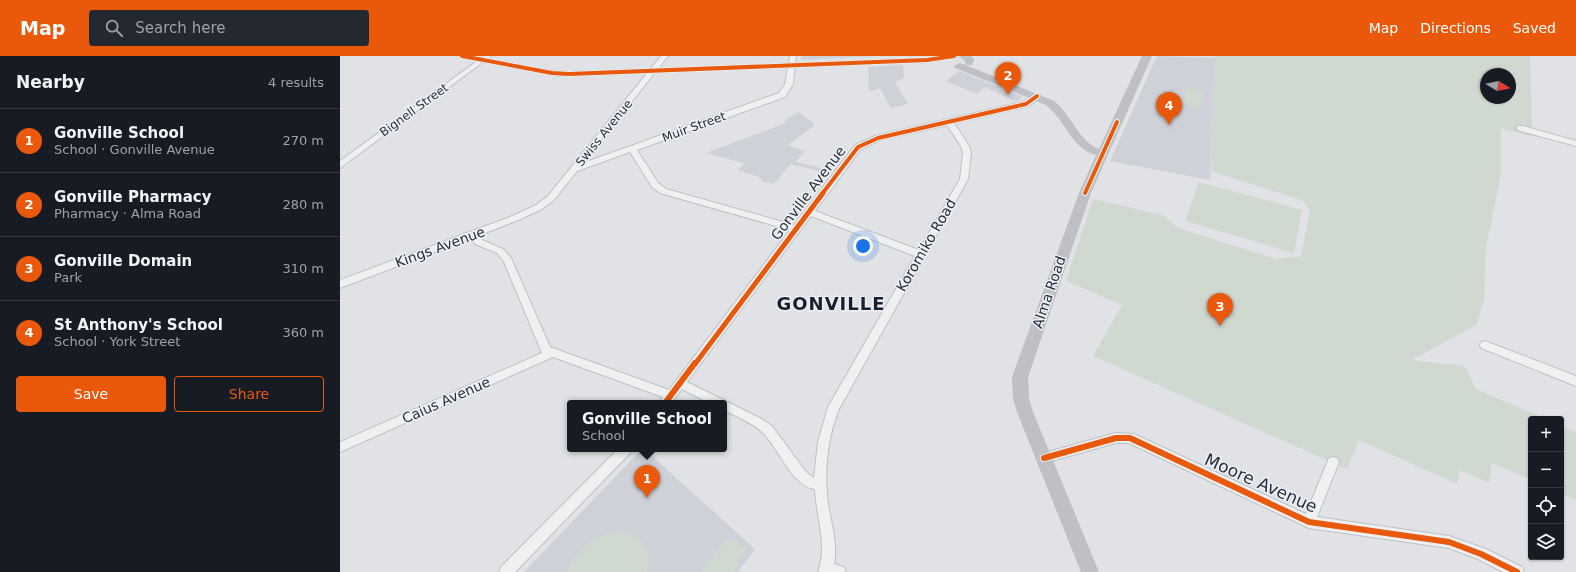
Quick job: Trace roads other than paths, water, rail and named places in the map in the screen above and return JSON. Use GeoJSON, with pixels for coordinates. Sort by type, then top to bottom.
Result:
{"type":"FeatureCollection","features":[{"type":"Feature","properties":{"kind":"street"},"geometry":{"type":"LineString","coordinates":[[462,56],[485,58],[560,74],[654,71],[792,61],[887,59],[955,60],[969,58],[981,74]]}},
{"type":"Feature","properties":{"kind":"street","name":"Swiss Avenue"},"geometry":{"type":"LineString","coordinates":[[539,207],[551,198],[665,56]]}},
{"type":"Feature","properties":{"kind":"street","name":"Alma Road"},"geometry":{"type":"LineString","coordinates":[[1090,572],[1021,399],[1020,377],[1077,214],[1147,56]]}},
{"type":"Feature","properties":{"kind":"street","name":"Bignell Street"},"geometry":{"type":"LineString","coordinates":[[340,165],[485,58]]}},
{"type":"Feature","properties":{"kind":"street"},"geometry":{"type":"LineString","coordinates":[[955,60],[972,72],[981,74],[1037,96],[1050,103],[1058,109],[1088,148],[1103,153]]}},
{"type":"Feature","properties":{"kind":"street","name":"Muir Street"},"geometry":{"type":"LineString","coordinates":[[575,169],[782,95],[789,84],[792,61]]}},
{"type":"Feature","properties":{"kind":"street","name":"Gonville Avenue"},"geometry":{"type":"LineString","coordinates":[[668,399],[681,384],[853,152],[864,143],[878,138],[1026,104],[1037,96]]}},
{"type":"Feature","properties":{"kind":"street","name":"Koromiko Road"},"geometry":{"type":"LineString","coordinates":[[826,570],[830,551],[822,501],[821,484],[824,438],[827,423],[834,407],[964,179],[967,153],[965,146],[950,122]]}},
{"type":"Feature","properties":{"kind":"street"},"geometry":{"type":"LineString","coordinates":[[1520,128],[1576,144]]}},
{"type":"Feature","properties":{"kind":"street"},"geometry":{"type":"LineString","coordinates":[[632,149],[655,185],[663,191],[796,229]]}},
{"type":"Feature","properties":{"kind":"street"},"geometry":{"type":"LineString","coordinates":[[340,155],[350,157]]}},
{"type":"Feature","properties":{"kind":"street","name":"Kings Avenue"},"geometry":{"type":"LineString","coordinates":[[340,284],[475,234],[526,214],[539,207]]}},
{"type":"Feature","properties":{"kind":"street"},"geometry":{"type":"LineString","coordinates":[[809,212],[920,254]]}},
{"type":"Feature","properties":{"kind":"street"},"geometry":{"type":"LineString","coordinates":[[475,234],[478,242],[500,251],[508,260],[546,350],[668,399]]}},
{"type":"Feature","properties":{"kind":"street"},"geometry":{"type":"LineString","coordinates":[[1485,345],[1576,381]]}},
{"type":"Feature","properties":{"kind":"street","name":"Caius Avenue"},"geometry":{"type":"LineString","coordinates":[[340,447],[552,353]]}},
{"type":"Feature","properties":{"kind":"street"},"geometry":{"type":"LineString","coordinates":[[681,384],[714,400]]}},
{"type":"Feature","properties":{"kind":"street"},"geometry":{"type":"LineString","coordinates":[[727,406],[758,422],[768,430],[802,476],[810,483],[821,484]]}},
{"type":"Feature","properties":{"kind":"street","name":"Moore Avenue"},"geometry":{"type":"LineString","coordinates":[[1044,458],[1116,438],[1130,438],[1309,522],[1449,542],[1481,554],[1517,572]]}},
{"type":"Feature","properties":{"kind":"street"},"geometry":{"type":"LineString","coordinates":[[506,572],[623,452]]}},
{"type":"Feature","properties":{"kind":"street","name":"Moore Avenue"},"geometry":{"type":"LineString","coordinates":[[1309,522],[1333,462]]}},
{"type":"Feature","properties":{"kind":"street"},"geometry":{"type":"LineString","coordinates":[[826,570],[839,572]]}},
{"type":"Feature","properties":{"kind":"place","name":"Gonville Pharmacy"},"geometry":{"type":"Point","coordinates":[1008,95]}},
{"type":"Feature","properties":{"kind":"place","name":"St Anthony's School"},"geometry":{"type":"Point","coordinates":[1169,125]}},
{"type":"Feature","properties":{"kind":"place","name":"Gonville Domain"},"geometry":{"type":"Point","coordinates":[1220,326]}},
{"type":"Feature","properties":{"kind":"place","name":"Gonville School"},"geometry":{"type":"Point","coordinates":[647,498]}},
{"type":"Feature","properties":{"kind":"district","name":"GONVILLE"},"geometry":{"type":"Point","coordinates":[831,304]}}]}
